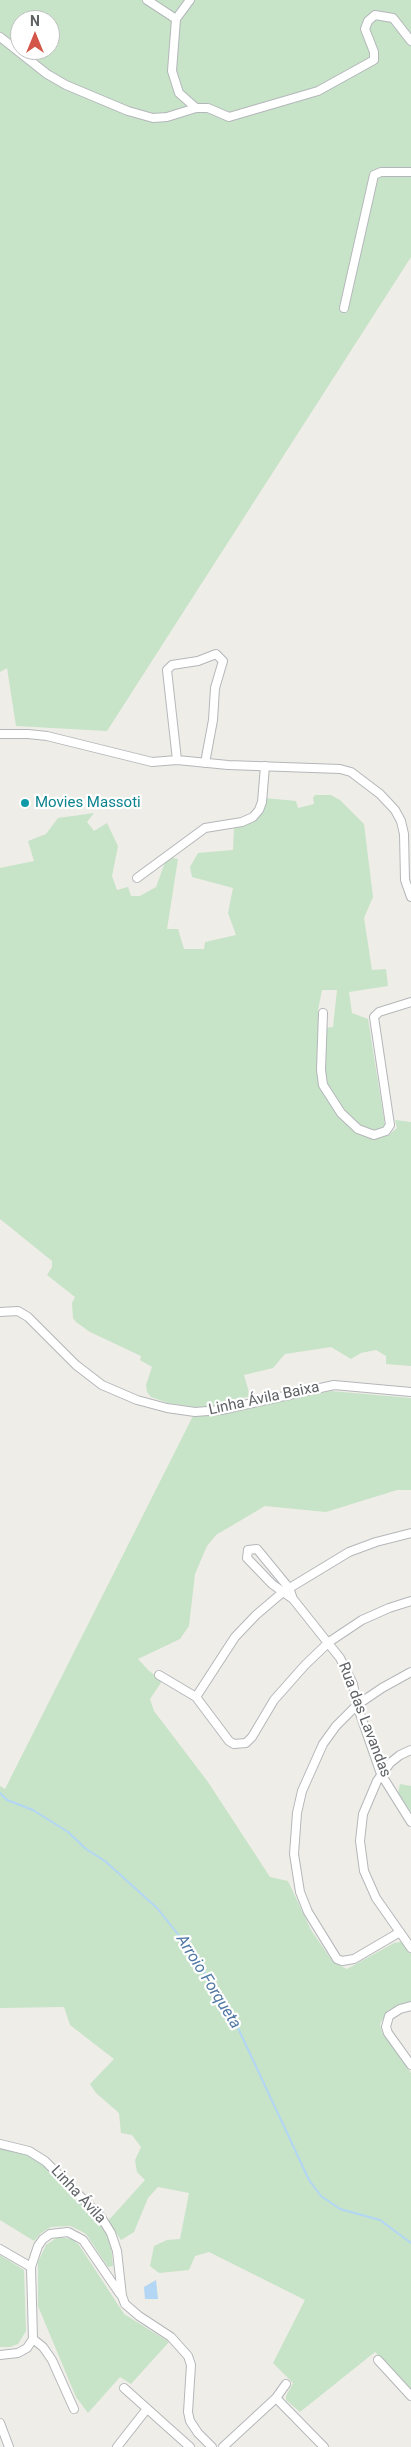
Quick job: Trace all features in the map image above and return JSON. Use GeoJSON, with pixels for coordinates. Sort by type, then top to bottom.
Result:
{"type":"FeatureCollection","features":[{"type":"Feature","properties":{"kind":"street"},"geometry":{"type":"LineString","coordinates":[[147,0],[176,19]]}},
{"type":"Feature","properties":{"kind":"street"},"geometry":{"type":"LineString","coordinates":[[190,0],[176,19],[172,61],[173,79],[180,93],[196,108]]}},
{"type":"Feature","properties":{"kind":"street"},"geometry":{"type":"LineString","coordinates":[[0,37],[47,74],[66,85],[128,111],[153,118],[167,117],[196,108],[208,108],[229,117],[318,91],[374,60],[374,52],[365,30],[368,21],[376,15],[393,18],[411,41]]}},
{"type":"Feature","properties":{"kind":"street"},"geometry":{"type":"LineString","coordinates":[[344,308],[374,176],[381,172],[411,172]]}},
{"type":"Feature","properties":{"kind":"street"},"geometry":{"type":"LineString","coordinates":[[178,760],[167,670],[172,665],[198,661],[216,654],[223,661],[215,688],[213,720],[205,763]]}},
{"type":"Feature","properties":{"kind":"street"},"geometry":{"type":"LineString","coordinates":[[0,734],[47,736],[152,762],[178,760],[264,766],[340,768],[357,776],[380,794],[395,810],[403,826],[404,870],[411,897]]}},
{"type":"Feature","properties":{"kind":"street"},"geometry":{"type":"LineString","coordinates":[[137,878],[205,828],[242,822],[253,817],[262,802],[264,766]]}},
{"type":"Feature","properties":{"kind":"street"},"geometry":{"type":"LineString","coordinates":[[323,1013],[321,1070],[326,1092],[341,1113],[358,1129],[369,1134],[379,1134],[390,1126],[374,1017],[378,1012],[411,1002]]}},
{"type":"Feature","properties":{"kind":"street","name":"Linha Ávila Baixa"},"geometry":{"type":"LineString","coordinates":[[0,1312],[18,1311],[28,1317],[76,1365],[102,1385],[137,1400],[167,1408],[195,1412],[221,1410],[334,1385],[411,1392]]}},
{"type":"Feature","properties":{"kind":"street"},"geometry":{"type":"LineString","coordinates":[[196,1697],[236,1637],[256,1615],[286,1590],[348,1552],[411,1533]]}},
{"type":"Feature","properties":{"kind":"street"},"geometry":{"type":"LineString","coordinates":[[257,1549],[286,1590],[266,1578],[247,1558],[248,1550],[257,1549]]}},
{"type":"Feature","properties":{"kind":"street","name":"Rua das Lavandas"},"geometry":{"type":"LineString","coordinates":[[286,1590],[330,1642],[350,1678],[357,1705],[382,1774],[411,1822]]}},
{"type":"Feature","properties":{"kind":"street"},"geometry":{"type":"LineString","coordinates":[[159,1675],[196,1697],[229,1741],[234,1744],[246,1744],[274,1700],[300,1670],[330,1642],[362,1620],[411,1601]]}},
{"type":"Feature","properties":{"kind":"street"},"geometry":{"type":"LineString","coordinates":[[400,1932],[354,1959],[342,1961],[337,1959],[308,1912],[296,1872],[294,1854],[297,1813],[308,1776],[323,1744],[336,1726],[357,1705],[411,1672]]}},
{"type":"Feature","properties":{"kind":"street"},"geometry":{"type":"LineString","coordinates":[[411,1750],[400,1755],[382,1774],[371,1793],[361,1828],[361,1856],[364,1871],[376,1898],[411,1948]]}},
{"type":"Feature","properties":{"kind":"street"},"geometry":{"type":"LineString","coordinates":[[371,1793],[383,1789],[392,1792]]}},
{"type":"Feature","properties":{"kind":"street"},"geometry":{"type":"LineString","coordinates":[[411,2006],[400,2009],[389,2016],[386,2027],[388,2033],[411,2065]]}},
{"type":"Feature","properties":{"kind":"street","name":"Linha Ávila"},"geometry":{"type":"LineString","coordinates":[[0,2144],[29,2152],[45,2161],[101,2217],[111,2233],[118,2251],[122,2296]]}},
{"type":"Feature","properties":{"kind":"street"},"geometry":{"type":"LineString","coordinates":[[0,2355],[18,2353],[27,2348],[34,2339],[31,2267],[43,2239],[58,2232],[68,2232],[83,2240],[130,2310],[171,2337],[188,2356],[191,2365],[188,2412],[190,2421],[198,2433],[212,2447]]}},
{"type":"Feature","properties":{"kind":"street"},"geometry":{"type":"LineString","coordinates":[[0,2249],[31,2267]]}},
{"type":"Feature","properties":{"kind":"street"},"geometry":{"type":"LineString","coordinates":[[34,2339],[43,2347],[52,2360],[74,2409]]}},
{"type":"Feature","properties":{"kind":"street"},"geometry":{"type":"LineString","coordinates":[[378,2360],[411,2396]]}},
{"type":"Feature","properties":{"kind":"street"},"geometry":{"type":"LineString","coordinates":[[223,2447],[276,2398],[286,2384]]}},
{"type":"Feature","properties":{"kind":"street"},"geometry":{"type":"LineString","coordinates":[[124,2388],[146,2410],[190,2447]]}},
{"type":"Feature","properties":{"kind":"street"},"geometry":{"type":"LineString","coordinates":[[276,2398],[324,2447]]}},
{"type":"Feature","properties":{"kind":"street"},"geometry":{"type":"LineString","coordinates":[[117,2447],[146,2410]]}},
{"type":"Feature","properties":{"kind":"street"},"geometry":{"type":"LineString","coordinates":[[0,2423],[9,2447]]}},
{"type":"Feature","properties":{"kind":"green space"},"geometry":{"type":"Polygon","coordinates":[[[0,0],[411,0],[411,257],[107,731],[16,726],[7,668],[0,672],[0,0]]]}},
{"type":"Feature","properties":{"kind":"green space"},"geometry":{"type":"Polygon","coordinates":[[[315,795],[331,795],[340,800],[364,824],[373,897],[364,918],[372,970],[386,969],[388,986],[349,992],[352,1013],[368,1019],[385,1126],[375,1130],[361,1127],[346,1114],[329,1088],[324,1072],[325,1028],[333,1027],[337,990],[322,990],[318,1010],[318,1082],[324,1095],[341,1118],[352,1127],[374,1138],[389,1135],[397,1128],[395,1120],[411,1122],[411,1366],[386,1364],[386,1356],[376,1350],[361,1353],[351,1359],[331,1347],[285,1354],[273,1368],[244,1375],[250,1396],[202,1408],[168,1403],[151,1397],[147,1392],[146,1385],[152,1367],[140,1360],[141,1356],[90,1332],[76,1322],[73,1318],[72,1303],[75,1297],[47,1275],[52,1267],[52,1261],[0,1219],[0,868],[34,861],[28,841],[46,834],[58,818],[94,813],[87,822],[94,831],[107,823],[118,846],[112,876],[117,890],[128,887],[131,896],[140,896],[156,887],[167,857],[178,859],[167,929],[178,929],[184,949],[204,949],[205,942],[236,935],[228,913],[233,888],[192,877],[190,867],[198,853],[233,850],[234,827],[248,824],[254,819],[265,798],[296,801],[298,808],[314,804],[313,798],[315,795]]]}},
{"type":"Feature","properties":{"kind":"green space"},"geometry":{"type":"Polygon","coordinates":[[[331,1391],[411,1398],[411,1490],[397,1490],[326,1512],[265,1506],[216,1535],[207,1546],[195,1574],[189,1626],[180,1639],[138,1659],[162,1681],[150,1699],[154,1711],[208,1782],[270,1877],[288,1881],[311,1930],[333,1962],[347,1969],[394,1943],[400,1942],[404,1942],[411,1953],[411,2002],[388,2010],[380,2024],[382,2032],[411,2073],[411,2391],[375,2352],[300,2412],[286,2400],[286,2396],[293,2383],[273,2363],[305,2300],[209,2252],[195,2256],[189,2270],[159,2273],[150,2266],[154,2246],[167,2240],[180,2239],[189,2193],[158,2187],[148,2198],[134,2232],[121,2240],[108,2221],[145,2180],[137,2172],[135,2160],[141,2147],[132,2135],[121,2133],[119,2113],[96,2093],[90,2084],[114,2059],[70,2025],[64,2007],[0,2008],[0,1786],[5,1789],[193,1416],[217,1415],[331,1391]]]}},
{"type":"Feature","properties":{"kind":"green space"},"geometry":{"type":"Polygon","coordinates":[[[400,1784],[411,1786],[411,1812],[398,1793],[400,1784]]]}},
{"type":"Feature","properties":{"kind":"green space"},"geometry":{"type":"Polygon","coordinates":[[[0,2146],[28,2154],[42,2162],[99,2219],[111,2244],[113,2266],[108,2267],[86,2234],[70,2226],[51,2227],[41,2233],[34,2241],[0,2220],[0,2146]]]}},
{"type":"Feature","properties":{"kind":"green space"},"geometry":{"type":"Polygon","coordinates":[[[58,2237],[72,2239],[79,2245],[124,2314],[169,2342],[131,2384],[120,2377],[88,2413],[76,2397],[38,2306],[38,2262],[46,2245],[58,2237]]]}},
{"type":"Feature","properties":{"kind":"green space"},"geometry":{"type":"Polygon","coordinates":[[[0,2255],[24,2270],[26,2331],[18,2344],[10,2347],[0,2347],[0,2255]]]}},
{"type":"Feature","properties":{"kind":"water"},"geometry":{"type":"Polygon","coordinates":[[[156,2280],[158,2299],[145,2299],[144,2287],[156,2280]]]}},
{"type":"Feature","properties":{"kind":"waterway","name":"Arroio Forqueta"},"geometry":{"type":"LineString","coordinates":[[0,1793],[7,1800],[33,1810],[68,1832],[86,1849],[105,1861],[157,1908],[185,1943],[231,2013],[309,2180],[321,2196],[340,2209],[380,2220],[411,2243]]}},
{"type":"Feature","properties":{"kind":"place","name":"Movies Massoti"},"geometry":{"type":"Point","coordinates":[25,803]}}]}
